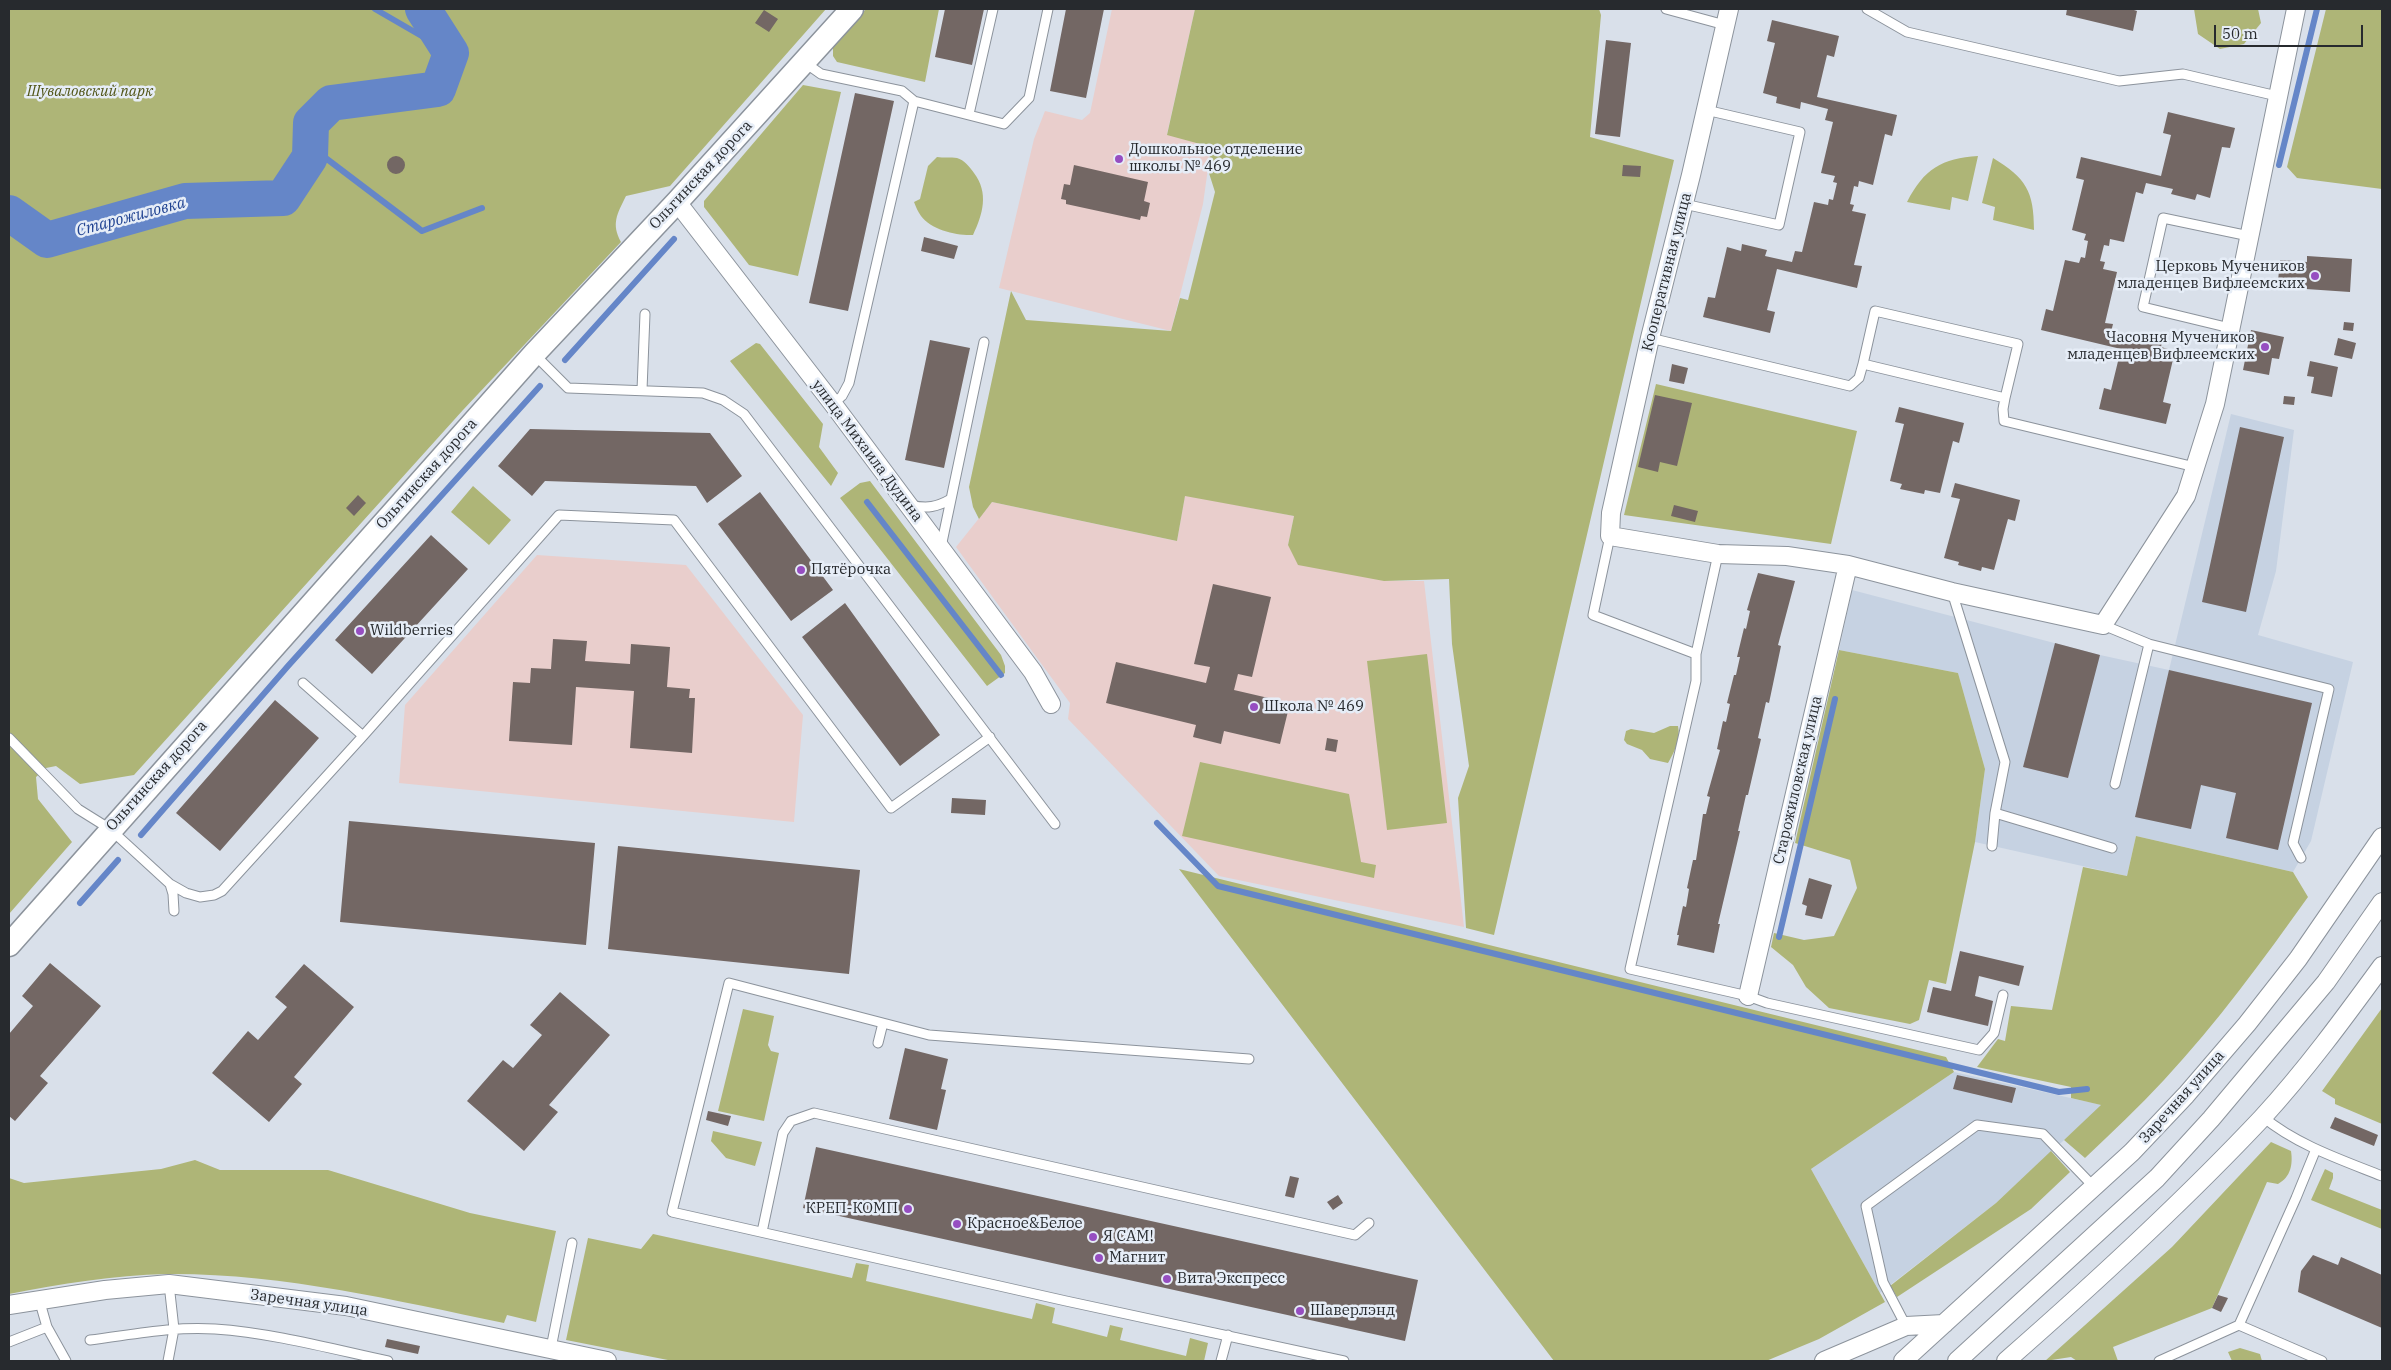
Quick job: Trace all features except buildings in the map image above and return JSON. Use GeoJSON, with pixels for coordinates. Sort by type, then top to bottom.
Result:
{"type":"FeatureCollection","features":[{"type":"Feature","properties":{"kind":"street","name":"Ольгинская дорога"},"geometry":{"type":"LineString","coordinates":[[9,944],[534,354],[677,202],[852,9]]}},
{"type":"Feature","properties":{"kind":"street"},"geometry":{"type":"LineString","coordinates":[[1610,536],[1718,554],[1787,556],[1848,565],[1952,592],[2103,625],[2186,496],[2215,404],[2296,9]]}},
{"type":"Feature","properties":{"kind":"street","name":"Кооперативная улица"},"geometry":{"type":"LineString","coordinates":[[1610,536],[1611,513],[1650,338],[1684,204],[1727,17]]}},
{"type":"Feature","properties":{"kind":"street","name":"улица Михаила Дудина"},"geometry":{"type":"LineString","coordinates":[[677,202],[833,404],[1033,672],[1051,704]]}},
{"type":"Feature","properties":{"kind":"street","name":"Старожиловская улица"},"geometry":{"type":"LineString","coordinates":[[1748,996],[1848,565]]}},
{"type":"Feature","properties":{"kind":"street","name":"Заречная улица"},"geometry":{"type":"LineString","coordinates":[[1903,1361],[2132,1152],[2186,1095],[2247,1024],[2334,909],[2382,837]]}},
{"type":"Feature","properties":{"kind":"street"},"geometry":{"type":"LineString","coordinates":[[1957,1361],[2157,1178],[2211,1119],[2326,982],[2382,902]]}},
{"type":"Feature","properties":{"kind":"street"},"geometry":{"type":"LineString","coordinates":[[2006,1361],[2178,1206],[2263,1117],[2305,1068],[2382,966]]}},
{"type":"Feature","properties":{"kind":"street","name":"Заречная улица"},"geometry":{"type":"LineString","coordinates":[[9,1305],[105,1290],[169,1284],[346,1306],[607,1361]]}},
{"type":"Feature","properties":{"kind":"street"},"geometry":{"type":"LineString","coordinates":[[1824,1361],[1906,1326],[1944,1324]]}},
{"type":"Feature","properties":{"kind":"lane"},"geometry":{"type":"LineString","coordinates":[[969,114],[993,9]]}},
{"type":"Feature","properties":{"kind":"lane"},"geometry":{"type":"LineString","coordinates":[[804,62],[821,74],[902,91],[914,101],[1004,124],[1029,98],[1048,9]]}},
{"type":"Feature","properties":{"kind":"lane"},"geometry":{"type":"LineString","coordinates":[[1666,9],[1727,17]]}},
{"type":"Feature","properties":{"kind":"lane"},"geometry":{"type":"LineString","coordinates":[[1867,9],[1907,32],[2119,81],[2183,74],[2277,96]]}},
{"type":"Feature","properties":{"kind":"lane"},"geometry":{"type":"LineString","coordinates":[[833,404],[842,396],[849,383],[914,101]]}},
{"type":"Feature","properties":{"kind":"lane"},"geometry":{"type":"LineString","coordinates":[[1684,204],[1779,225],[1800,132],[1706,110]]}},
{"type":"Feature","properties":{"kind":"lane"},"geometry":{"type":"LineString","coordinates":[[2230,328],[2143,308],[2163,218],[2249,236]]}},
{"type":"Feature","properties":{"kind":"lane"},"geometry":{"type":"LineString","coordinates":[[1650,338],[1850,386],[1859,378],[1875,311],[2018,344],[2005,398],[2003,409],[2004,421],[2195,467]]}},
{"type":"Feature","properties":{"kind":"lane"},"geometry":{"type":"LineString","coordinates":[[642,390],[645,314]]}},
{"type":"Feature","properties":{"kind":"lane"},"geometry":{"type":"LineString","coordinates":[[941,549],[984,342]]}},
{"type":"Feature","properties":{"kind":"lane"},"geometry":{"type":"LineString","coordinates":[[534,354],[568,388],[703,393],[723,400],[744,414],[1055,824]]}},
{"type":"Feature","properties":{"kind":"lane"},"geometry":{"type":"LineString","coordinates":[[1862,364],[2005,398]]}},
{"type":"Feature","properties":{"kind":"lane"},"geometry":{"type":"LineString","coordinates":[[907,503],[921,507],[936,507],[951,499]]}},
{"type":"Feature","properties":{"kind":"lane"},"geometry":{"type":"LineString","coordinates":[[9,738],[78,809],[110,829],[170,884],[186,893],[200,897],[214,895],[222,891],[363,736],[559,515],[674,520],[891,808],[990,737]]}},
{"type":"Feature","properties":{"kind":"lane"},"geometry":{"type":"LineString","coordinates":[[1610,536],[1593,615],[1696,654]]}},
{"type":"Feature","properties":{"kind":"lane"},"geometry":{"type":"LineString","coordinates":[[1718,554],[1696,654],[1696,682],[1630,970],[1748,996],[1767,1003],[1979,1050],[1994,1033],[2003,995]]}},
{"type":"Feature","properties":{"kind":"lane"},"geometry":{"type":"LineString","coordinates":[[1952,592],[2005,762],[1995,813],[1992,846]]}},
{"type":"Feature","properties":{"kind":"lane"},"geometry":{"type":"LineString","coordinates":[[2103,625],[2149,644],[2330,689],[2293,843],[2301,858]]}},
{"type":"Feature","properties":{"kind":"lane"},"geometry":{"type":"LineString","coordinates":[[2116,784],[2149,644]]}},
{"type":"Feature","properties":{"kind":"lane"},"geometry":{"type":"LineString","coordinates":[[303,683],[363,736]]}},
{"type":"Feature","properties":{"kind":"lane"},"geometry":{"type":"LineString","coordinates":[[1995,813],[2112,848]]}},
{"type":"Feature","properties":{"kind":"lane"},"geometry":{"type":"LineString","coordinates":[[170,884],[174,911]]}},
{"type":"Feature","properties":{"kind":"lane"},"geometry":{"type":"LineString","coordinates":[[1249,1058],[929,1035],[729,983],[672,1212],[1066,1302],[1344,1361]]}},
{"type":"Feature","properties":{"kind":"lane"},"geometry":{"type":"LineString","coordinates":[[878,1043],[883,1023]]}},
{"type":"Feature","properties":{"kind":"lane"},"geometry":{"type":"LineString","coordinates":[[762,1232],[783,1133],[790,1121],[814,1113],[1355,1235],[1369,1223]]}},
{"type":"Feature","properties":{"kind":"lane"},"geometry":{"type":"LineString","coordinates":[[2263,1117],[2276,1128],[2316,1149],[2382,1176]]}},
{"type":"Feature","properties":{"kind":"lane"},"geometry":{"type":"LineString","coordinates":[[1906,1326],[1882,1282],[1866,1206],[1977,1125],[2043,1134],[2094,1187]]}},
{"type":"Feature","properties":{"kind":"lane"},"geometry":{"type":"LineString","coordinates":[[2159,1361],[2239,1325],[2316,1149]]}},
{"type":"Feature","properties":{"kind":"lane"},"geometry":{"type":"LineString","coordinates":[[551,1348],[572,1243]]}},
{"type":"Feature","properties":{"kind":"lane"},"geometry":{"type":"LineString","coordinates":[[168,1361],[174,1329],[169,1284]]}},
{"type":"Feature","properties":{"kind":"lane"},"geometry":{"type":"LineString","coordinates":[[39,1299],[47,1327],[66,1361]]}},
{"type":"Feature","properties":{"kind":"lane"},"geometry":{"type":"LineString","coordinates":[[2239,1325],[2322,1361]]}},
{"type":"Feature","properties":{"kind":"lane"},"geometry":{"type":"LineString","coordinates":[[9,1342],[47,1327]]}},
{"type":"Feature","properties":{"kind":"lane"},"geometry":{"type":"LineString","coordinates":[[90,1340],[174,1329],[225,1330],[288,1340],[388,1361]]}},
{"type":"Feature","properties":{"kind":"lane"},"geometry":{"type":"LineString","coordinates":[[1221,1361],[1228,1335]]}},
{"type":"Feature","properties":{"kind":"shaded area","name":"Дошкольное отделение школы № 469"},"geometry":{"type":"Polygon","coordinates":[[[1112,9],[1195,9],[1167,134],[1211,147],[1203,204],[1171,331],[999,288],[1034,139],[1045,111],[1082,120],[1090,113],[1112,9]]]}},
{"type":"Feature","properties":{"kind":"shaded area"},"geometry":{"type":"Polygon","coordinates":[[[2231,414],[2294,430],[2276,571],[2258,635],[2353,662],[2311,841],[2293,872],[2136,836],[2127,876],[1975,842],[1985,769],[1958,673],[1839,650],[1852,590],[2100,655],[2169,670],[2231,414]]]}},
{"type":"Feature","properties":{"kind":"shaded area","name":"Школа № 469"},"geometry":{"type":"Polygon","coordinates":[[[1185,495],[1294,516],[1288,545],[1384,581],[1424,581],[1464,927],[1219,876],[1068,719],[1070,703],[956,547],[992,502],[1177,541],[1185,495]]]}},
{"type":"Feature","properties":{"kind":"shaded area"},"geometry":{"type":"Polygon","coordinates":[[[537,555],[686,565],[803,715],[794,822],[399,783],[405,705],[537,555]]]}},
{"type":"Feature","properties":{"kind":"shaded area"},"geometry":{"type":"Polygon","coordinates":[[[1954,1072],[2102,1105],[1996,1203],[1880,1293],[1811,1169],[1954,1072]]]}},
{"type":"Feature","properties":{"kind":"green space","name":"Шуваловский парк"},"geometry":{"type":"Polygon","coordinates":[[[9,9],[826,9],[670,186],[626,196],[616,219],[616,230],[621,242],[463,410],[134,775],[80,784],[56,766],[46,768],[36,777],[38,799],[72,842],[9,914],[9,9]]]}},
{"type":"Feature","properties":{"kind":"green space"},"geometry":{"type":"Polygon","coordinates":[[[866,9],[939,9],[925,82],[837,62],[833,56],[833,45],[866,9]]]}},
{"type":"Feature","properties":{"kind":"green space"},"geometry":{"type":"Polygon","coordinates":[[[1195,9],[1599,9],[1601,15],[1590,137],[1674,160],[1494,935],[1466,928],[1458,798],[1469,766],[1452,644],[1449,579],[1384,581],[1298,565],[1288,545],[1294,516],[1185,496],[1177,541],[992,502],[979,519],[973,507],[969,487],[1011,291],[1026,320],[1171,331],[1180,298],[1188,300],[1215,192],[1208,170],[1211,147],[1167,135],[1195,9]]]}},
{"type":"Feature","properties":{"kind":"green space"},"geometry":{"type":"Polygon","coordinates":[[[2194,9],[2258,9],[2261,23],[2244,44],[2220,49],[2198,34],[2194,9]]]}},
{"type":"Feature","properties":{"kind":"green space"},"geometry":{"type":"Polygon","coordinates":[[[2326,9],[2382,9],[2382,189],[2297,178],[2287,167],[2326,9]]]}},
{"type":"Feature","properties":{"kind":"green space"},"geometry":{"type":"Polygon","coordinates":[[[803,85],[841,92],[798,276],[749,265],[704,207],[704,201],[803,85]]]}},
{"type":"Feature","properties":{"kind":"green space"},"geometry":{"type":"Polygon","coordinates":[[[1978,156],[1968,201],[1952,197],[1950,210],[1907,202],[1920,181],[1935,167],[1954,159],[1978,156]]]}},
{"type":"Feature","properties":{"kind":"green space"},"geometry":{"type":"Polygon","coordinates":[[[937,157],[962,160],[971,168],[979,181],[982,188],[983,204],[973,235],[953,233],[931,225],[925,221],[917,209],[914,202],[920,199],[928,166],[937,157]]]}},
{"type":"Feature","properties":{"kind":"green space"},"geometry":{"type":"Polygon","coordinates":[[[1993,158],[2013,172],[2026,187],[2032,205],[2034,230],[1993,220],[1995,207],[1982,203],[1993,158]]]}},
{"type":"Feature","properties":{"kind":"green space"},"geometry":{"type":"Polygon","coordinates":[[[756,343],[760,344],[823,424],[819,447],[838,473],[831,486],[730,361],[756,343]]]}},
{"type":"Feature","properties":{"kind":"green space"},"geometry":{"type":"Polygon","coordinates":[[[1656,384],[1857,431],[1831,544],[1624,515],[1656,384]]]}},
{"type":"Feature","properties":{"kind":"green space"},"geometry":{"type":"Polygon","coordinates":[[[870,481],[1001,655],[1005,666],[1005,673],[987,686],[840,498],[860,483],[870,481]]]}},
{"type":"Feature","properties":{"kind":"green space"},"geometry":{"type":"Polygon","coordinates":[[[473,486],[511,520],[489,545],[451,512],[473,486]]]}},
{"type":"Feature","properties":{"kind":"green space"},"geometry":{"type":"Polygon","coordinates":[[[1839,650],[1958,673],[1985,769],[1975,842],[1946,984],[1929,980],[1919,1020],[1910,1024],[1829,1008],[1806,987],[1793,965],[1771,947],[1774,933],[1804,940],[1834,936],[1857,888],[1850,860],[1795,843],[1839,650]]]}},
{"type":"Feature","properties":{"kind":"green space"},"geometry":{"type":"Polygon","coordinates":[[[1427,654],[1447,823],[1387,830],[1367,661],[1427,654]]]}},
{"type":"Feature","properties":{"kind":"green space"},"geometry":{"type":"Polygon","coordinates":[[[1670,726],[1678,726],[1679,736],[1675,750],[1668,763],[1650,759],[1642,750],[1627,744],[1624,740],[1626,731],[1631,729],[1654,733],[1670,726]]]}},
{"type":"Feature","properties":{"kind":"green space"},"geometry":{"type":"Polygon","coordinates":[[[1200,762],[1349,794],[1361,862],[1376,865],[1374,878],[1182,836],[1200,762]]]}},
{"type":"Feature","properties":{"kind":"green space"},"geometry":{"type":"Polygon","coordinates":[[[2136,836],[2293,872],[2308,897],[2257,968],[2203,1036],[2155,1090],[2085,1158],[2064,1140],[2101,1105],[2071,1098],[2071,1087],[1977,1067],[1998,1039],[2005,1041],[2011,1006],[2052,1010],[2083,867],[2127,876],[2136,836]]]}},
{"type":"Feature","properties":{"kind":"green space"},"geometry":{"type":"Polygon","coordinates":[[[1179,869],[1946,1057],[1954,1072],[1811,1169],[1885,1302],[1819,1339],[1766,1361],[1554,1361],[1179,869]]]}},
{"type":"Feature","properties":{"kind":"green space"},"geometry":{"type":"Polygon","coordinates":[[[2382,1008],[2382,1124],[2335,1104],[2335,1099],[2322,1091],[2382,1008]]]}},
{"type":"Feature","properties":{"kind":"green space"},"geometry":{"type":"Polygon","coordinates":[[[743,1009],[774,1016],[768,1045],[771,1051],[779,1053],[764,1121],[718,1111],[743,1009]]]}},
{"type":"Feature","properties":{"kind":"green space"},"geometry":{"type":"Polygon","coordinates":[[[713,1131],[762,1142],[755,1166],[726,1158],[711,1141],[713,1131]]]}},
{"type":"Feature","properties":{"kind":"green space"},"geometry":{"type":"Polygon","coordinates":[[[2271,1142],[2291,1151],[2292,1161],[2290,1170],[2286,1178],[2278,1184],[2267,1182],[2212,1308],[2113,1347],[2118,1361],[2077,1361],[2071,1357],[2045,1361],[2172,1247],[2271,1142]]]}},
{"type":"Feature","properties":{"kind":"green space"},"geometry":{"type":"Polygon","coordinates":[[[2051,1151],[2070,1172],[2031,1209],[1897,1297],[1890,1286],[1996,1203],[2051,1151]]]}},
{"type":"Feature","properties":{"kind":"green space"},"geometry":{"type":"Polygon","coordinates":[[[195,1160],[220,1170],[328,1170],[470,1213],[556,1231],[536,1322],[507,1315],[504,1323],[337,1290],[252,1278],[210,1275],[167,1274],[127,1276],[9,1294],[9,1178],[24,1183],[161,1169],[195,1160]]]}},
{"type":"Feature","properties":{"kind":"green space"},"geometry":{"type":"Polygon","coordinates":[[[2325,1169],[2333,1173],[2329,1189],[2382,1210],[2382,1229],[2311,1200],[2325,1169]]]}},
{"type":"Feature","properties":{"kind":"green space"},"geometry":{"type":"Polygon","coordinates":[[[653,1234],[852,1278],[856,1263],[869,1265],[866,1281],[1032,1319],[1036,1303],[1055,1308],[1052,1323],[1107,1337],[1110,1325],[1123,1328],[1120,1340],[1186,1356],[1190,1338],[1208,1343],[1204,1361],[673,1361],[566,1340],[588,1238],[641,1249],[653,1234]]]}},
{"type":"Feature","properties":{"kind":"green space"},"geometry":{"type":"Polygon","coordinates":[[[2240,1348],[2260,1354],[2262,1361],[2232,1361],[2228,1352],[2240,1348]]]}},
{"type":"Feature","properties":{"kind":"waterway"},"geometry":{"type":"LineString","coordinates":[[375,9],[451,53]]}},
{"type":"Feature","properties":{"kind":"waterway","name":"Старожиловка"},"geometry":{"type":"LineString","coordinates":[[9,213],[47,240],[185,201],[283,198],[310,157],[311,123],[331,103],[438,89],[451,53],[423,9]]}},
{"type":"Feature","properties":{"kind":"waterway"},"geometry":{"type":"LineString","coordinates":[[2279,165],[2317,9]]}},
{"type":"Feature","properties":{"kind":"waterway"},"geometry":{"type":"LineString","coordinates":[[310,157],[323,156],[422,231],[482,208]]}},
{"type":"Feature","properties":{"kind":"waterway"},"geometry":{"type":"LineString","coordinates":[[565,360],[674,239]]}},
{"type":"Feature","properties":{"kind":"waterway"},"geometry":{"type":"LineString","coordinates":[[141,835],[288,666],[540,386]]}},
{"type":"Feature","properties":{"kind":"waterway"},"geometry":{"type":"LineString","coordinates":[[867,502],[1001,675]]}},
{"type":"Feature","properties":{"kind":"waterway"},"geometry":{"type":"LineString","coordinates":[[1779,937],[1835,699]]}},
{"type":"Feature","properties":{"kind":"waterway"},"geometry":{"type":"LineString","coordinates":[[1157,823],[1218,886],[2059,1092],[2087,1089]]}},
{"type":"Feature","properties":{"kind":"waterway"},"geometry":{"type":"LineString","coordinates":[[80,903],[118,860]]}},
{"type":"Feature","properties":{"kind":"place","name":"Дошкольное отделение школы № 469"},"geometry":{"type":"Point","coordinates":[1119,159]}},
{"type":"Feature","properties":{"kind":"place","name":"Церковь Мучеников младенцев Вифлеемских"},"geometry":{"type":"Point","coordinates":[2315,276]}},
{"type":"Feature","properties":{"kind":"place","name":"Часовня Мучеников младенцев Вифлеемских"},"geometry":{"type":"Point","coordinates":[2265,347]}},
{"type":"Feature","properties":{"kind":"place","name":"Пятёрочка"},"geometry":{"type":"Point","coordinates":[801,570]}},
{"type":"Feature","properties":{"kind":"place","name":"Wildberries"},"geometry":{"type":"Point","coordinates":[360,631]}},
{"type":"Feature","properties":{"kind":"place","name":"Школа № 469"},"geometry":{"type":"Point","coordinates":[1254,707]}},
{"type":"Feature","properties":{"kind":"place","name":"КРЕП-КОМП"},"geometry":{"type":"Point","coordinates":[908,1209]}},
{"type":"Feature","properties":{"kind":"place","name":"Красное&Белое"},"geometry":{"type":"Point","coordinates":[957,1224]}},
{"type":"Feature","properties":{"kind":"place","name":"Я САМ!"},"geometry":{"type":"Point","coordinates":[1093,1237]}},
{"type":"Feature","properties":{"kind":"place","name":"Магнит"},"geometry":{"type":"Point","coordinates":[1099,1258]}},
{"type":"Feature","properties":{"kind":"place","name":"Вита Экспресс"},"geometry":{"type":"Point","coordinates":[1167,1279]}},
{"type":"Feature","properties":{"kind":"place","name":"Шаверлэнд"},"geometry":{"type":"Point","coordinates":[1300,1311]}}]}
